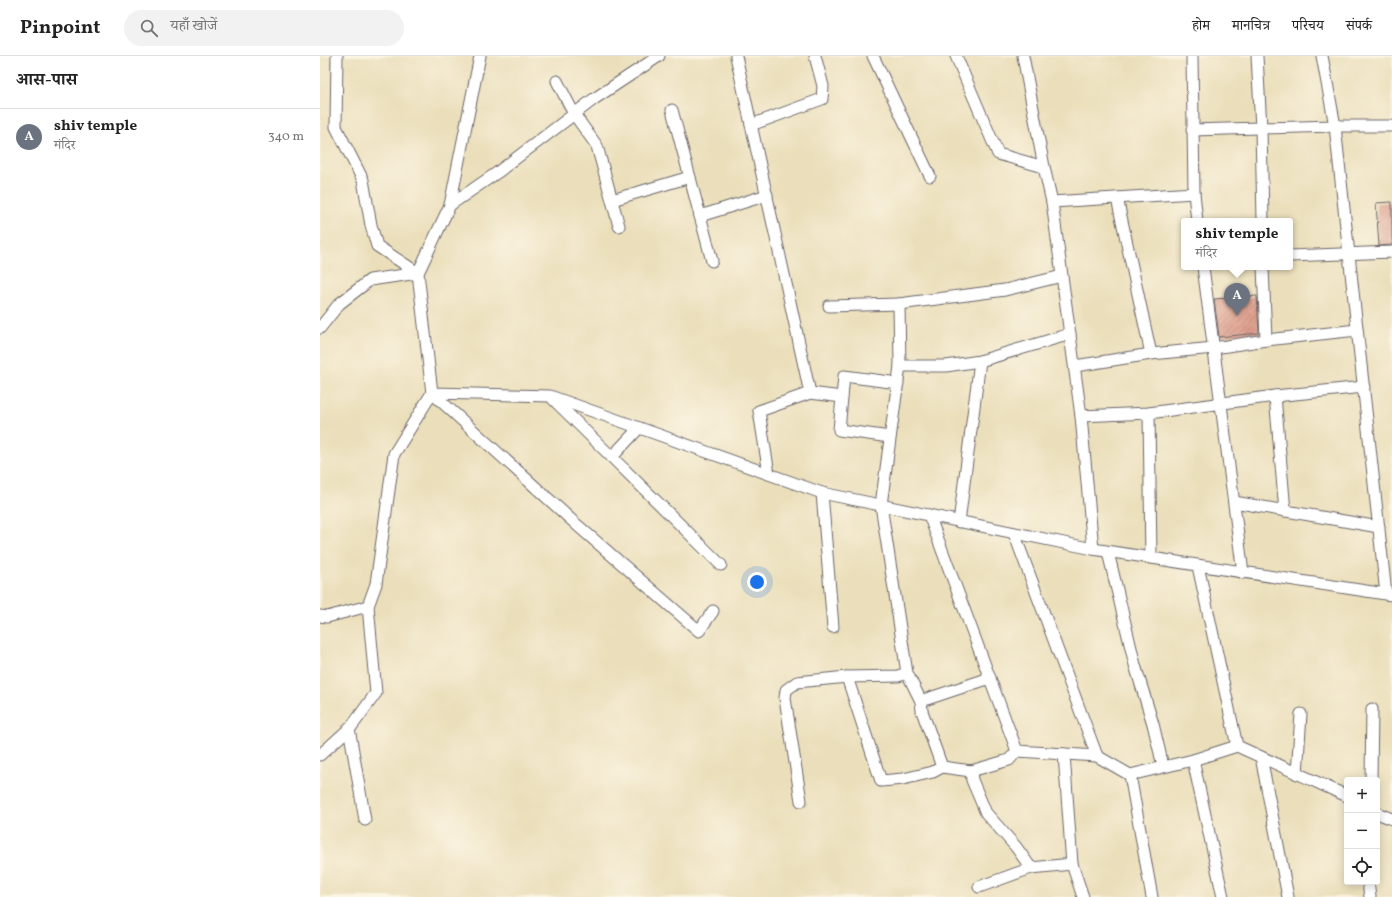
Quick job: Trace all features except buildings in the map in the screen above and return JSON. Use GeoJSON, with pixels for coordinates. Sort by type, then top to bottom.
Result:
{"type":"FeatureCollection","features":[{"type":"Feature","properties":{"kind":"street"},"geometry":{"type":"LineString","coordinates":[[337,56],[336,127],[364,180],[371,225],[377,246],[418,273]]}},
{"type":"Feature","properties":{"kind":"street"},"geometry":{"type":"LineString","coordinates":[[320,755],[350,728],[376,693],[368,606],[376,584],[394,454],[432,393],[418,273],[450,205],[480,56]]}},
{"type":"Feature","properties":{"kind":"street"},"geometry":{"type":"LineString","coordinates":[[450,205],[498,172],[594,99],[659,56]]}},
{"type":"Feature","properties":{"kind":"street"},"geometry":{"type":"LineString","coordinates":[[736,56],[810,393]]}},
{"type":"Feature","properties":{"kind":"street"},"geometry":{"type":"LineString","coordinates":[[751,125],[822,99],[823,86],[816,56]]}},
{"type":"Feature","properties":{"kind":"street"},"geometry":{"type":"LineString","coordinates":[[873,56],[930,176]]}},
{"type":"Feature","properties":{"kind":"street"},"geometry":{"type":"LineString","coordinates":[[956,56],[998,154],[1044,167]]}},
{"type":"Feature","properties":{"kind":"street"},"geometry":{"type":"LineString","coordinates":[[1023,56],[1052,202],[1081,416],[1092,549]]}},
{"type":"Feature","properties":{"kind":"street"},"geometry":{"type":"LineString","coordinates":[[1192,56],[1192,130],[1194,193],[1197,218]]}},
{"type":"Feature","properties":{"kind":"street"},"geometry":{"type":"LineString","coordinates":[[1257,56],[1261,128],[1263,218]]}},
{"type":"Feature","properties":{"kind":"street"},"geometry":{"type":"LineString","coordinates":[[432,393],[550,396],[822,493],[1108,552],[1389,595],[1379,527],[1335,126],[1322,56]]}},
{"type":"Feature","properties":{"kind":"street"},"geometry":{"type":"LineString","coordinates":[[557,81],[574,114],[597,146],[619,226]]}},
{"type":"Feature","properties":{"kind":"street"},"geometry":{"type":"LineString","coordinates":[[672,110],[712,261]]}},
{"type":"Feature","properties":{"kind":"street"},"geometry":{"type":"LineString","coordinates":[[1192,130],[1392,126]]}},
{"type":"Feature","properties":{"kind":"street"},"geometry":{"type":"LineString","coordinates":[[612,200],[690,177]]}},
{"type":"Feature","properties":{"kind":"street"},"geometry":{"type":"LineString","coordinates":[[1052,202],[1194,193]]}},
{"type":"Feature","properties":{"kind":"street"},"geometry":{"type":"LineString","coordinates":[[700,216],[766,195]]}},
{"type":"Feature","properties":{"kind":"street"},"geometry":{"type":"LineString","coordinates":[[1117,198],[1151,354]]}},
{"type":"Feature","properties":{"kind":"street"},"geometry":{"type":"LineString","coordinates":[[1293,256],[1392,252]]}},
{"type":"Feature","properties":{"kind":"street"},"geometry":{"type":"LineString","coordinates":[[1203,270],[1243,573]]}},
{"type":"Feature","properties":{"kind":"street"},"geometry":{"type":"LineString","coordinates":[[1263,270],[1266,340]]}},
{"type":"Feature","properties":{"kind":"street"},"geometry":{"type":"LineString","coordinates":[[320,328],[339,304],[370,280],[418,273]]}},
{"type":"Feature","properties":{"kind":"street"},"geometry":{"type":"LineString","coordinates":[[829,306],[899,304],[1005,290],[1062,276]]}},
{"type":"Feature","properties":{"kind":"street"},"geometry":{"type":"LineString","coordinates":[[899,304],[900,366],[881,505],[907,673],[921,701],[922,711],[942,767]]}},
{"type":"Feature","properties":{"kind":"street"},"geometry":{"type":"LineString","coordinates":[[1074,366],[1151,354],[1214,348],[1266,340],[1357,330]]}},
{"type":"Feature","properties":{"kind":"street"},"geometry":{"type":"LineString","coordinates":[[900,366],[946,366],[980,361],[1070,334]]}},
{"type":"Feature","properties":{"kind":"street"},"geometry":{"type":"LineString","coordinates":[[959,522],[980,361]]}},
{"type":"Feature","properties":{"kind":"street"},"geometry":{"type":"LineString","coordinates":[[890,437],[839,430],[844,376],[898,383]]}},
{"type":"Feature","properties":{"kind":"street"},"geometry":{"type":"LineString","coordinates":[[1081,416],[1149,413],[1275,396],[1364,387]]}},
{"type":"Feature","properties":{"kind":"street"},"geometry":{"type":"LineString","coordinates":[[432,393],[577,525],[699,630],[713,611]]}},
{"type":"Feature","properties":{"kind":"street"},"geometry":{"type":"LineString","coordinates":[[769,474],[759,411],[810,393],[842,397]]}},
{"type":"Feature","properties":{"kind":"street"},"geometry":{"type":"LineString","coordinates":[[550,396],[721,565]]}},
{"type":"Feature","properties":{"kind":"street"},"geometry":{"type":"LineString","coordinates":[[1275,396],[1285,511]]}},
{"type":"Feature","properties":{"kind":"street"},"geometry":{"type":"LineString","coordinates":[[1149,413],[1151,558]]}},
{"type":"Feature","properties":{"kind":"street"},"geometry":{"type":"LineString","coordinates":[[612,457],[639,428]]}},
{"type":"Feature","properties":{"kind":"street"},"geometry":{"type":"LineString","coordinates":[[822,493],[833,628]]}},
{"type":"Feature","properties":{"kind":"street"},"geometry":{"type":"LineString","coordinates":[[1234,502],[1379,527]]}},
{"type":"Feature","properties":{"kind":"street"},"geometry":{"type":"LineString","coordinates":[[929,515],[1017,751]]}},
{"type":"Feature","properties":{"kind":"street"},"geometry":{"type":"LineString","coordinates":[[1014,533],[1097,756]]}},
{"type":"Feature","properties":{"kind":"street"},"geometry":{"type":"LineString","coordinates":[[1108,552],[1134,665],[1153,724],[1163,766]]}},
{"type":"Feature","properties":{"kind":"street"},"geometry":{"type":"LineString","coordinates":[[1198,566],[1237,746]]}},
{"type":"Feature","properties":{"kind":"street"},"geometry":{"type":"LineString","coordinates":[[320,616],[326,617],[368,606]]}},
{"type":"Feature","properties":{"kind":"street"},"geometry":{"type":"LineString","coordinates":[[801,801],[785,698],[786,690],[797,682],[847,677],[898,676],[907,673]]}},
{"type":"Feature","properties":{"kind":"street"},"geometry":{"type":"LineString","coordinates":[[847,677],[881,781],[903,780],[933,772],[942,767],[971,771],[1009,760],[1017,751]]}},
{"type":"Feature","properties":{"kind":"street"},"geometry":{"type":"LineString","coordinates":[[921,701],[990,678]]}},
{"type":"Feature","properties":{"kind":"street"},"geometry":{"type":"LineString","coordinates":[[1371,777],[1372,709]]}},
{"type":"Feature","properties":{"kind":"street"},"geometry":{"type":"LineString","coordinates":[[1297,774],[1300,714]]}},
{"type":"Feature","properties":{"kind":"street"},"geometry":{"type":"LineString","coordinates":[[350,728],[365,820]]}},
{"type":"Feature","properties":{"kind":"street"},"geometry":{"type":"LineString","coordinates":[[1017,751],[1097,756],[1130,775],[1193,760],[1237,746],[1344,795]]}},
{"type":"Feature","properties":{"kind":"street"},"geometry":{"type":"LineString","coordinates":[[1064,754],[1072,864],[1083,897]]}},
{"type":"Feature","properties":{"kind":"street"},"geometry":{"type":"LineString","coordinates":[[1260,757],[1288,897]]}},
{"type":"Feature","properties":{"kind":"street"},"geometry":{"type":"LineString","coordinates":[[1193,760],[1223,897]]}},
{"type":"Feature","properties":{"kind":"street"},"geometry":{"type":"LineString","coordinates":[[971,771],[972,780],[986,813],[1016,847],[1031,868]]}},
{"type":"Feature","properties":{"kind":"street"},"geometry":{"type":"LineString","coordinates":[[1130,775],[1152,897]]}},
{"type":"Feature","properties":{"kind":"street"},"geometry":{"type":"LineString","coordinates":[[1380,814],[1392,819]]}},
{"type":"Feature","properties":{"kind":"street"},"geometry":{"type":"LineString","coordinates":[[979,887],[1031,868],[1072,864]]}},
{"type":"Feature","properties":{"kind":"street"},"geometry":{"type":"LineString","coordinates":[[1368,885],[1370,897]]}},
{"type":"Feature","properties":{"kind":"place","name":"shiv temple"},"geometry":{"type":"Point","coordinates":[1237,316]}}]}
